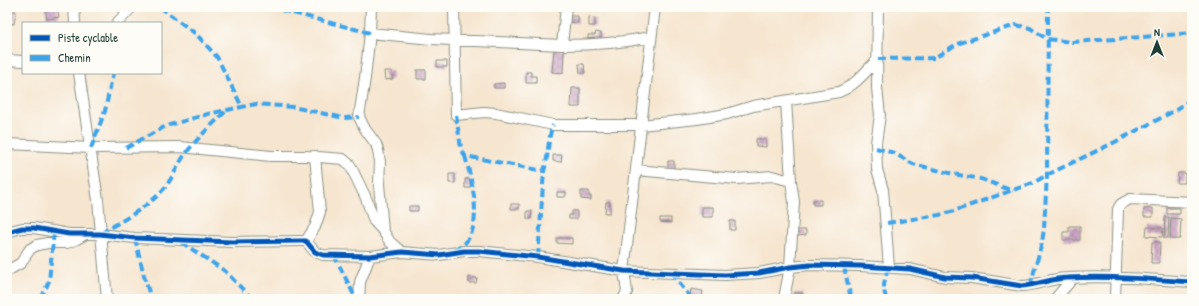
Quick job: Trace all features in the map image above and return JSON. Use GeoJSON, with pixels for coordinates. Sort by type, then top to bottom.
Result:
{"type":"FeatureCollection","features":[{"type":"Feature","properties":{"kind":"street"},"geometry":{"type":"LineString","coordinates":[[74,7],[75,22]]}},
{"type":"Feature","properties":{"kind":"street"},"geometry":{"type":"LineString","coordinates":[[118,22],[132,7]]}},
{"type":"Feature","properties":{"kind":"street"},"geometry":{"type":"LineString","coordinates":[[371,7],[370,33],[359,118],[376,144],[378,150],[380,162],[379,184],[383,231]]}},
{"type":"Feature","properties":{"kind":"street"},"geometry":{"type":"LineString","coordinates":[[454,7],[456,115],[484,112],[496,113],[553,125],[641,125],[697,119],[727,114],[753,106],[839,92],[850,87],[878,58]]}},
{"type":"Feature","properties":{"kind":"street"},"geometry":{"type":"LineString","coordinates":[[562,45],[566,7]]}},
{"type":"Feature","properties":{"kind":"street"},"geometry":{"type":"LineString","coordinates":[[623,299],[627,292],[624,271],[655,7]]}},
{"type":"Feature","properties":{"kind":"street"},"geometry":{"type":"LineString","coordinates":[[878,7],[877,88],[880,115],[876,143],[877,169],[883,190],[889,267]]}},
{"type":"Feature","properties":{"kind":"street"},"geometry":{"type":"LineString","coordinates":[[370,33],[454,40],[562,45],[620,42],[651,37]]}},
{"type":"Feature","properties":{"kind":"street"},"geometry":{"type":"LineString","coordinates":[[7,60],[22,61]]}},
{"type":"Feature","properties":{"kind":"street"},"geometry":{"type":"LineString","coordinates":[[79,74],[98,200],[107,299]]}},
{"type":"Feature","properties":{"kind":"street"},"geometry":{"type":"LineString","coordinates":[[784,299],[790,266],[794,202],[790,181],[786,101]]}},
{"type":"Feature","properties":{"kind":"street"},"geometry":{"type":"LineString","coordinates":[[7,144],[91,148],[180,147],[271,156],[315,156],[343,159],[350,165],[366,198],[374,221],[386,237],[402,252]]}},
{"type":"Feature","properties":{"kind":"street"},"geometry":{"type":"LineString","coordinates":[[306,241],[315,227],[320,212],[315,156]]}},
{"type":"Feature","properties":{"kind":"street"},"geometry":{"type":"LineString","coordinates":[[636,170],[737,179],[772,176],[790,181]]}},
{"type":"Feature","properties":{"kind":"street"},"geometry":{"type":"LineString","coordinates":[[1114,299],[1118,209],[1121,204],[1130,199],[1192,202]]}},
{"type":"Feature","properties":{"kind":"street"},"geometry":{"type":"LineString","coordinates":[[7,232],[22,228],[34,228],[69,234],[100,234],[135,238],[232,242],[306,241]]}},
{"type":"Feature","properties":{"kind":"street"},"geometry":{"type":"LineString","coordinates":[[7,271],[21,263],[30,249],[37,245],[48,243],[67,243],[86,234]]}},
{"type":"Feature","properties":{"kind":"street"},"geometry":{"type":"LineString","coordinates":[[306,241],[315,252],[319,254],[370,256],[402,252],[439,255],[464,251],[479,251],[538,257],[624,271],[741,275],[790,266],[810,265],[910,269],[945,277],[972,278],[1022,286],[1030,286],[1054,279],[1073,278],[1116,277],[1192,282]]}},
{"type":"Feature","properties":{"kind":"street"},"geometry":{"type":"LineString","coordinates":[[359,299],[360,282],[370,256]]}},
{"type":"Feature","properties":{"kind":"street"},"geometry":{"type":"LineString","coordinates":[[1055,299],[1073,278]]}},
{"type":"Feature","properties":{"kind":"building"},"geometry":{"type":"Polygon","coordinates":[[[45,7],[57,7],[59,17],[47,19],[45,7]]]}},
{"type":"Feature","properties":{"kind":"building"},"geometry":{"type":"Polygon","coordinates":[[[7,11],[16,11],[14,24],[7,23],[7,11]]]}},
{"type":"Feature","properties":{"kind":"building"},"geometry":{"type":"Polygon","coordinates":[[[568,16],[578,16],[578,23],[568,22],[568,16]]]}},
{"type":"Feature","properties":{"kind":"building"},"geometry":{"type":"Polygon","coordinates":[[[589,17],[595,18],[595,26],[589,26],[589,17]]]}},
{"type":"Feature","properties":{"kind":"building"},"geometry":{"type":"Polygon","coordinates":[[[596,32],[601,33],[601,39],[588,39],[588,35],[595,35],[596,32]]]}},
{"type":"Feature","properties":{"kind":"building"},"geometry":{"type":"Polygon","coordinates":[[[554,50],[564,50],[563,73],[552,72],[554,50]]]}},
{"type":"Feature","properties":{"kind":"building"},"geometry":{"type":"Polygon","coordinates":[[[437,61],[447,61],[447,67],[437,67],[437,61]]]}},
{"type":"Feature","properties":{"kind":"building"},"geometry":{"type":"Polygon","coordinates":[[[579,64],[584,64],[585,73],[580,73],[579,64]]]}},
{"type":"Feature","properties":{"kind":"building"},"geometry":{"type":"Polygon","coordinates":[[[417,70],[426,70],[426,79],[417,79],[417,70]]]}},
{"type":"Feature","properties":{"kind":"building"},"geometry":{"type":"Polygon","coordinates":[[[384,71],[392,71],[393,79],[385,80],[384,71]]]}},
{"type":"Feature","properties":{"kind":"building"},"geometry":{"type":"Polygon","coordinates":[[[526,72],[531,72],[531,76],[536,76],[536,83],[526,83],[526,72]]]}},
{"type":"Feature","properties":{"kind":"building"},"geometry":{"type":"Polygon","coordinates":[[[504,83],[504,88],[494,88],[494,84],[504,83]]]}},
{"type":"Feature","properties":{"kind":"building"},"geometry":{"type":"Polygon","coordinates":[[[572,88],[580,88],[580,107],[571,107],[572,88]]]}},
{"type":"Feature","properties":{"kind":"building"},"geometry":{"type":"Polygon","coordinates":[[[756,139],[766,139],[766,147],[756,146],[756,139]]]}},
{"type":"Feature","properties":{"kind":"building"},"geometry":{"type":"Polygon","coordinates":[[[553,155],[562,155],[561,162],[553,161],[553,155]]]}},
{"type":"Feature","properties":{"kind":"building"},"geometry":{"type":"Polygon","coordinates":[[[668,161],[674,161],[674,168],[668,168],[668,161]]]}},
{"type":"Feature","properties":{"kind":"building"},"geometry":{"type":"Polygon","coordinates":[[[1178,173],[1185,173],[1185,183],[1177,183],[1178,173]]]}},
{"type":"Feature","properties":{"kind":"building"},"geometry":{"type":"Polygon","coordinates":[[[449,174],[455,174],[455,183],[449,183],[449,174]]]}},
{"type":"Feature","properties":{"kind":"building"},"geometry":{"type":"Polygon","coordinates":[[[465,179],[470,179],[470,188],[465,188],[465,179]]]}},
{"type":"Feature","properties":{"kind":"building"},"geometry":{"type":"Polygon","coordinates":[[[581,191],[589,191],[591,200],[581,199],[581,191]]]}},
{"type":"Feature","properties":{"kind":"building"},"geometry":{"type":"Polygon","coordinates":[[[557,192],[566,192],[566,195],[565,197],[557,197],[557,192]]]}},
{"type":"Feature","properties":{"kind":"building"},"geometry":{"type":"Polygon","coordinates":[[[813,200],[821,200],[821,205],[813,205],[813,200]]]}},
{"type":"Feature","properties":{"kind":"building"},"geometry":{"type":"Polygon","coordinates":[[[606,202],[610,202],[610,213],[605,213],[606,202]]]}},
{"type":"Feature","properties":{"kind":"building"},"geometry":{"type":"Polygon","coordinates":[[[511,204],[519,204],[519,209],[511,209],[511,204]]]}},
{"type":"Feature","properties":{"kind":"building"},"geometry":{"type":"Polygon","coordinates":[[[409,206],[418,206],[418,211],[409,211],[409,206]]]}},
{"type":"Feature","properties":{"kind":"building"},"geometry":{"type":"Polygon","coordinates":[[[702,207],[713,207],[713,217],[702,217],[702,207]]]}},
{"type":"Feature","properties":{"kind":"building"},"geometry":{"type":"Polygon","coordinates":[[[1153,208],[1153,217],[1144,217],[1144,209],[1153,208]]]}},
{"type":"Feature","properties":{"kind":"building"},"geometry":{"type":"Polygon","coordinates":[[[1167,208],[1180,208],[1180,214],[1167,214],[1167,208]]]}},
{"type":"Feature","properties":{"kind":"building"},"geometry":{"type":"Polygon","coordinates":[[[527,211],[532,211],[531,219],[527,219],[527,211]]]}},
{"type":"Feature","properties":{"kind":"building"},"geometry":{"type":"Polygon","coordinates":[[[572,211],[577,211],[577,219],[569,219],[569,215],[572,215],[572,211]]]}},
{"type":"Feature","properties":{"kind":"building"},"geometry":{"type":"Polygon","coordinates":[[[1165,217],[1169,217],[1168,238],[1164,238],[1165,217]]]}},
{"type":"Feature","properties":{"kind":"building"},"geometry":{"type":"Polygon","coordinates":[[[660,218],[671,218],[671,223],[660,222],[660,218]]]}},
{"type":"Feature","properties":{"kind":"building"},"geometry":{"type":"Polygon","coordinates":[[[1171,218],[1181,219],[1180,239],[1170,239],[1171,218]]]}},
{"type":"Feature","properties":{"kind":"building"},"geometry":{"type":"Polygon","coordinates":[[[730,221],[735,221],[735,230],[730,230],[730,221]]]}},
{"type":"Feature","properties":{"kind":"building"},"geometry":{"type":"Polygon","coordinates":[[[1069,226],[1080,226],[1080,240],[1063,240],[1063,232],[1069,232],[1069,226]]]}},
{"type":"Feature","properties":{"kind":"building"},"geometry":{"type":"Polygon","coordinates":[[[1147,227],[1163,228],[1162,237],[1146,236],[1147,227]]]}},
{"type":"Feature","properties":{"kind":"building"},"geometry":{"type":"Polygon","coordinates":[[[797,230],[806,230],[806,235],[797,236],[797,230]]]}},
{"type":"Feature","properties":{"kind":"building"},"geometry":{"type":"Polygon","coordinates":[[[557,238],[572,238],[572,244],[557,243],[557,238]]]}},
{"type":"Feature","properties":{"kind":"building"},"geometry":{"type":"Polygon","coordinates":[[[1152,242],[1160,242],[1159,263],[1151,263],[1152,242]]]}},
{"type":"Feature","properties":{"kind":"building"},"geometry":{"type":"Polygon","coordinates":[[[469,277],[477,278],[476,283],[469,283],[469,277]]]}},
{"type":"Feature","properties":{"kind":"building"},"geometry":{"type":"Polygon","coordinates":[[[691,289],[703,291],[702,297],[690,295],[691,289]]]}},
{"type":"Feature","properties":{"kind":"building"},"geometry":{"type":"Polygon","coordinates":[[[794,293],[803,293],[803,299],[794,299],[794,293]]]}},
{"type":"Feature","properties":{"kind":"marked path"},"geometry":{"type":"LineString","coordinates":[[160,7],[196,34],[217,57],[242,107]]}},
{"type":"Feature","properties":{"kind":"marked path"},"geometry":{"type":"LineString","coordinates":[[270,7],[370,33]]}},
{"type":"Feature","properties":{"kind":"marked path"},"geometry":{"type":"LineString","coordinates":[[1030,286],[1042,243],[1044,228],[1047,175],[1048,7]]}},
{"type":"Feature","properties":{"kind":"marked path"},"geometry":{"type":"LineString","coordinates":[[878,59],[934,58],[957,44],[1016,25],[1030,28],[1047,39],[1072,42],[1192,33]]}},
{"type":"Feature","properties":{"kind":"marked path"},"geometry":{"type":"LineString","coordinates":[[91,148],[105,111],[113,74]]}},
{"type":"Feature","properties":{"kind":"marked path"},"geometry":{"type":"LineString","coordinates":[[887,223],[951,212],[1033,183],[1176,110],[1192,98]]}},
{"type":"Feature","properties":{"kind":"marked path"},"geometry":{"type":"LineString","coordinates":[[126,148],[166,126],[208,114],[256,104],[293,107],[344,118],[359,117]]}},
{"type":"Feature","properties":{"kind":"marked path"},"geometry":{"type":"LineString","coordinates":[[101,233],[155,198],[168,183],[181,160],[189,150],[204,132],[226,111]]}},
{"type":"Feature","properties":{"kind":"marked path"},"geometry":{"type":"LineString","coordinates":[[456,115],[461,148],[465,156],[544,171]]}},
{"type":"Feature","properties":{"kind":"marked path"},"geometry":{"type":"LineString","coordinates":[[538,257],[544,171],[553,125]]}},
{"type":"Feature","properties":{"kind":"marked path"},"geometry":{"type":"LineString","coordinates":[[876,148],[894,153],[913,164],[981,179],[1013,191]]}},
{"type":"Feature","properties":{"kind":"marked path"},"geometry":{"type":"LineString","coordinates":[[454,250],[465,244],[471,234],[474,222],[474,194],[465,156]]}},
{"type":"Feature","properties":{"kind":"marked path"},"geometry":{"type":"LineString","coordinates":[[41,299],[49,281],[54,231]]}},
{"type":"Feature","properties":{"kind":"marked path"},"geometry":{"type":"LineString","coordinates":[[135,238],[151,299]]}},
{"type":"Feature","properties":{"kind":"marked path"},"geometry":{"type":"LineString","coordinates":[[181,242],[225,271],[252,299]]}},
{"type":"Feature","properties":{"kind":"marked path"},"geometry":{"type":"LineString","coordinates":[[334,255],[356,299]]}},
{"type":"Feature","properties":{"kind":"marked path"},"geometry":{"type":"LineString","coordinates":[[844,266],[851,299]]}},
{"type":"Feature","properties":{"kind":"marked path"},"geometry":{"type":"LineString","coordinates":[[887,299],[884,287],[889,267]]}},
{"type":"Feature","properties":{"kind":"marked path"},"geometry":{"type":"LineString","coordinates":[[671,273],[692,299]]}},
{"type":"Feature","properties":{"kind":"cycle path"},"geometry":{"type":"LineString","coordinates":[[7,232],[22,228],[34,228],[69,234],[100,234],[135,238],[232,242],[306,241],[315,252],[323,255],[370,256],[402,252],[439,255],[464,251],[479,251],[538,257],[624,271],[725,275],[759,273],[810,265],[910,269],[945,277],[972,278],[1022,286],[1062,278],[1083,277],[1192,282]]}}]}
